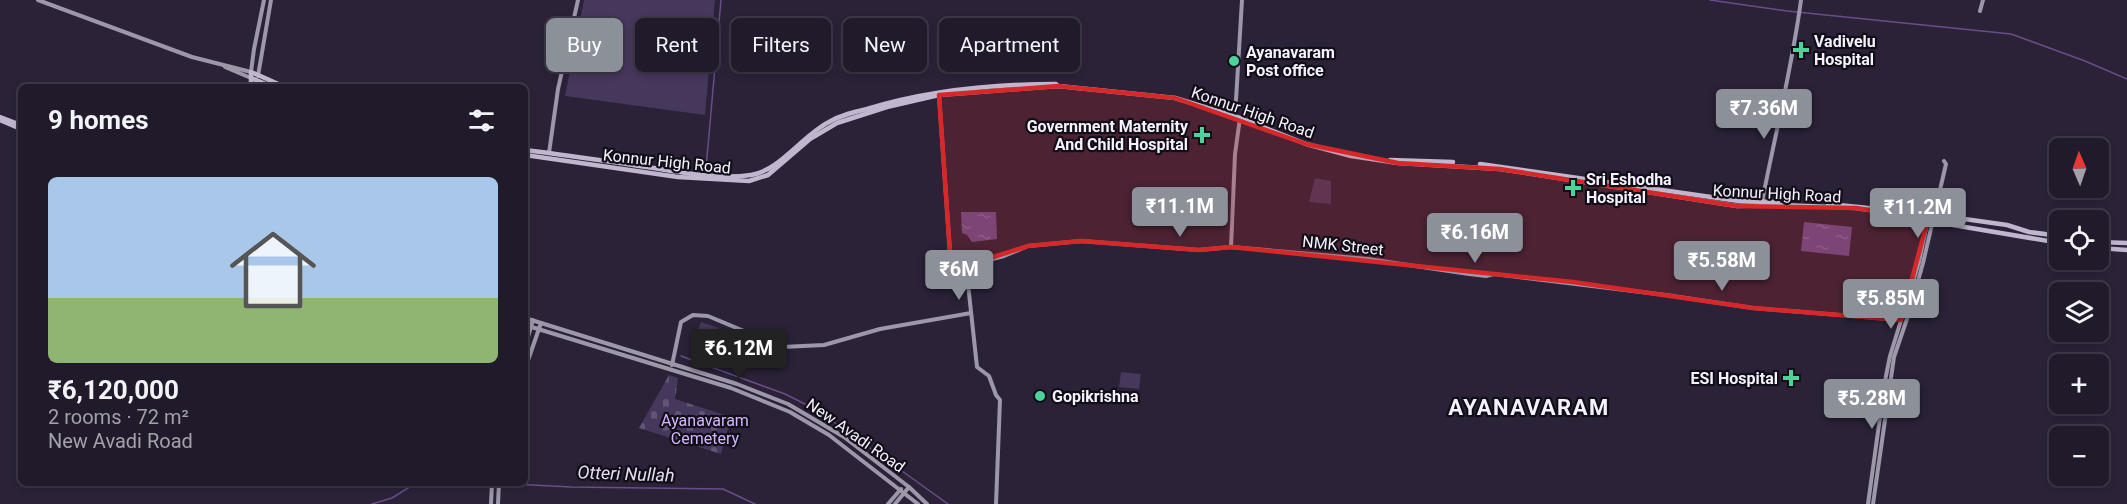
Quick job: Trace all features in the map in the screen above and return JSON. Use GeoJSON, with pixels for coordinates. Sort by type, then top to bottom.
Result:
{"type":"FeatureCollection","features":[{"type":"Feature","properties":{"kind":"main road"},"geometry":{"type":"LineString","coordinates":[[251,84],[251,75],[276,84]]}},
{"type":"Feature","properties":{"kind":"main road"},"geometry":{"type":"LineString","coordinates":[[257,84],[258,78]]}},
{"type":"Feature","properties":{"kind":"main road"},"geometry":{"type":"LineString","coordinates":[[258,78],[268,84]]}},
{"type":"Feature","properties":{"kind":"main road"},"geometry":{"type":"LineString","coordinates":[[528,153],[549,153],[674,172],[724,176],[751,175],[763,172],[816,130],[843,116],[887,103],[949,90],[993,85],[1056,84],[1058,86]]}},
{"type":"Feature","properties":{"kind":"main road","name":"Konnur High Road"},"geometry":{"type":"LineString","coordinates":[[528,153],[678,177],[749,181],[768,175],[810,139],[837,123],[887,107],[939,96],[998,89],[1058,86],[1175,98],[1240,118],[1306,144],[1351,156],[1398,163],[1500,169],[1737,206],[1856,208],[2007,225],[2029,232],[2049,235]]}},
{"type":"Feature","properties":{"kind":"main road"},"geometry":{"type":"LineString","coordinates":[[0,118],[18,126]]}},
{"type":"Feature","properties":{"kind":"main road","name":"Konnur High Road"},"geometry":{"type":"LineString","coordinates":[[1385,160],[1416,159],[1493,165],[1738,201],[1847,205],[1932,217],[1941,223],[1994,234],[2049,242]]}},
{"type":"Feature","properties":{"kind":"main road"},"geometry":{"type":"LineString","coordinates":[[2109,242],[2127,243]]}},
{"type":"Feature","properties":{"kind":"main road"},"geometry":{"type":"LineString","coordinates":[[2109,249],[2127,250]]}},
{"type":"Feature","properties":{"kind":"street"},"geometry":{"type":"LineString","coordinates":[[38,0],[192,57],[251,75],[264,0]]}},
{"type":"Feature","properties":{"kind":"street"},"geometry":{"type":"LineString","coordinates":[[258,78],[272,0]]}},
{"type":"Feature","properties":{"kind":"street"},"geometry":{"type":"LineString","coordinates":[[549,153],[558,89],[578,0]]}},
{"type":"Feature","properties":{"kind":"street"},"geometry":{"type":"LineString","coordinates":[[1233,116],[1242,0]]}},
{"type":"Feature","properties":{"kind":"street"},"geometry":{"type":"LineString","coordinates":[[1762,202],[1800,16],[1801,0]]}},
{"type":"Feature","properties":{"kind":"street"},"geometry":{"type":"LineString","coordinates":[[1980,11],[1983,0]]}},
{"type":"Feature","properties":{"kind":"street"},"geometry":{"type":"LineString","coordinates":[[939,96],[950,253],[962,267],[968,284],[977,367],[989,376],[1000,400],[996,504]]}},
{"type":"Feature","properties":{"kind":"street"},"geometry":{"type":"LineString","coordinates":[[1232,247],[1235,154],[1240,118]]}},
{"type":"Feature","properties":{"kind":"street"},"geometry":{"type":"LineString","coordinates":[[1871,504],[1885,381],[1947,164],[1944,161]]}},
{"type":"Feature","properties":{"kind":"street"},"geometry":{"type":"LineString","coordinates":[[1871,504],[1894,357],[1910,310],[1932,217]]}},
{"type":"Feature","properties":{"kind":"street","name":"NMK Street"},"geometry":{"type":"LineString","coordinates":[[962,267],[1004,256],[1029,246],[1081,241],[1199,250],[1232,247],[1368,259],[1486,276],[1494,274],[1573,282],[1753,308],[1901,320]]}},
{"type":"Feature","properties":{"kind":"street"},"geometry":{"type":"LineString","coordinates":[[670,369],[677,347],[677,334],[681,322],[693,315],[719,319],[782,347],[824,345],[880,329],[971,313]]}},
{"type":"Feature","properties":{"kind":"street","name":"New Avadi Road"},"geometry":{"type":"LineString","coordinates":[[528,319],[737,384],[788,404],[844,437],[907,485],[927,504]]}},
{"type":"Feature","properties":{"kind":"street"},"geometry":{"type":"LineString","coordinates":[[528,336],[533,321]]}},
{"type":"Feature","properties":{"kind":"street"},"geometry":{"type":"LineString","coordinates":[[528,358],[541,323]]}},
{"type":"Feature","properties":{"kind":"street","name":"New Avadi Road"},"geometry":{"type":"LineString","coordinates":[[528,326],[731,388],[790,412],[829,435],[918,504]]}},
{"type":"Feature","properties":{"kind":"street"},"geometry":{"type":"LineString","coordinates":[[888,504],[900,489],[907,485]]}},
{"type":"Feature","properties":{"kind":"street"},"geometry":{"type":"LineString","coordinates":[[895,504],[905,493],[907,485]]}},
{"type":"Feature","properties":{"kind":"street"},"geometry":{"type":"LineString","coordinates":[[491,486],[491,504]]}},
{"type":"Feature","properties":{"kind":"street"},"geometry":{"type":"LineString","coordinates":[[498,504],[499,486]]}},
{"type":"Feature","properties":{"kind":"highlighted area"},"geometry":{"type":"Polygon","coordinates":[[[1058,86],[1175,98],[1306,144],[1398,163],[1500,169],[1737,206],[1856,208],[1928,219],[1901,320],[1753,308],[1573,282],[1231,247],[1199,250],[1081,241],[1028,246],[962,267],[950,253],[939,95],[1058,86]]]}},
{"type":"Feature","properties":{"kind":"green space"},"geometry":{"type":"Polygon","coordinates":[[[584,0],[715,0],[713,18],[635,18],[635,72],[709,72],[705,115],[565,96],[570,72],[623,72],[623,18],[580,18],[584,0]]]}},
{"type":"Feature","properties":{"kind":"green space"},"geometry":{"type":"Polygon","coordinates":[[[1315,178],[1331,181],[1331,204],[1309,202],[1315,178]]]}},
{"type":"Feature","properties":{"kind":"green space"},"geometry":{"type":"Polygon","coordinates":[[[701,322],[719,328],[712,348],[694,340],[701,322]]]}},
{"type":"Feature","properties":{"kind":"green space"},"geometry":{"type":"Polygon","coordinates":[[[1121,372],[1141,374],[1139,389],[1119,387],[1121,372]]]}},
{"type":"Feature","properties":{"kind":"green space","name":"Ayanavaram Cemetery"},"geometry":{"type":"Polygon","coordinates":[[[669,375],[678,378],[675,399],[731,417],[721,454],[639,428],[669,375]]]}},
{"type":"Feature","properties":{"kind":"water"},"geometry":{"type":"Polygon","coordinates":[[[961,212],[996,212],[997,239],[972,242],[967,235],[962,233],[961,212]]]}},
{"type":"Feature","properties":{"kind":"water"},"geometry":{"type":"Polygon","coordinates":[[[1804,222],[1852,227],[1849,256],[1801,251],[1804,222]]]}},
{"type":"Feature","properties":{"kind":"waterway"},"geometry":{"type":"LineString","coordinates":[[706,168],[721,0]]}},
{"type":"Feature","properties":{"kind":"waterway"},"geometry":{"type":"LineString","coordinates":[[1710,0],[1787,11],[2011,34],[2127,79]]}},
{"type":"Feature","properties":{"kind":"waterway"},"geometry":{"type":"LineString","coordinates":[[681,356],[785,394],[817,410],[948,504]]}},
{"type":"Feature","properties":{"kind":"waterway","name":"Otteri Nullah"},"geometry":{"type":"LineString","coordinates":[[528,485],[723,489],[755,504]]}},
{"type":"Feature","properties":{"kind":"waterway","name":"Otteri Nullah"},"geometry":{"type":"LineString","coordinates":[[372,504],[392,498],[411,486]]}},
{"type":"Feature","properties":{"kind":"place","name":"Vadivelu Hospital"},"geometry":{"type":"Point","coordinates":[1801,50]}},
{"type":"Feature","properties":{"kind":"place","name":"Ayanavaram Post office"},"geometry":{"type":"Point","coordinates":[1234,61]}},
{"type":"Feature","properties":{"kind":"place","name":"Government Maternity And Child Hospital"},"geometry":{"type":"Point","coordinates":[1202,135]}},
{"type":"Feature","properties":{"kind":"place","name":"Sri Eshodha Hospital"},"geometry":{"type":"Point","coordinates":[1573,188]}},
{"type":"Feature","properties":{"kind":"place","name":"ESI Hospital"},"geometry":{"type":"Point","coordinates":[1791,378]}},
{"type":"Feature","properties":{"kind":"place","name":"Gopikrishna"},"geometry":{"type":"Point","coordinates":[1040,396]}},
{"type":"Feature","properties":{"kind":"district","name":"AYANAVARAM"},"geometry":{"type":"Point","coordinates":[1529,407]}}]}
